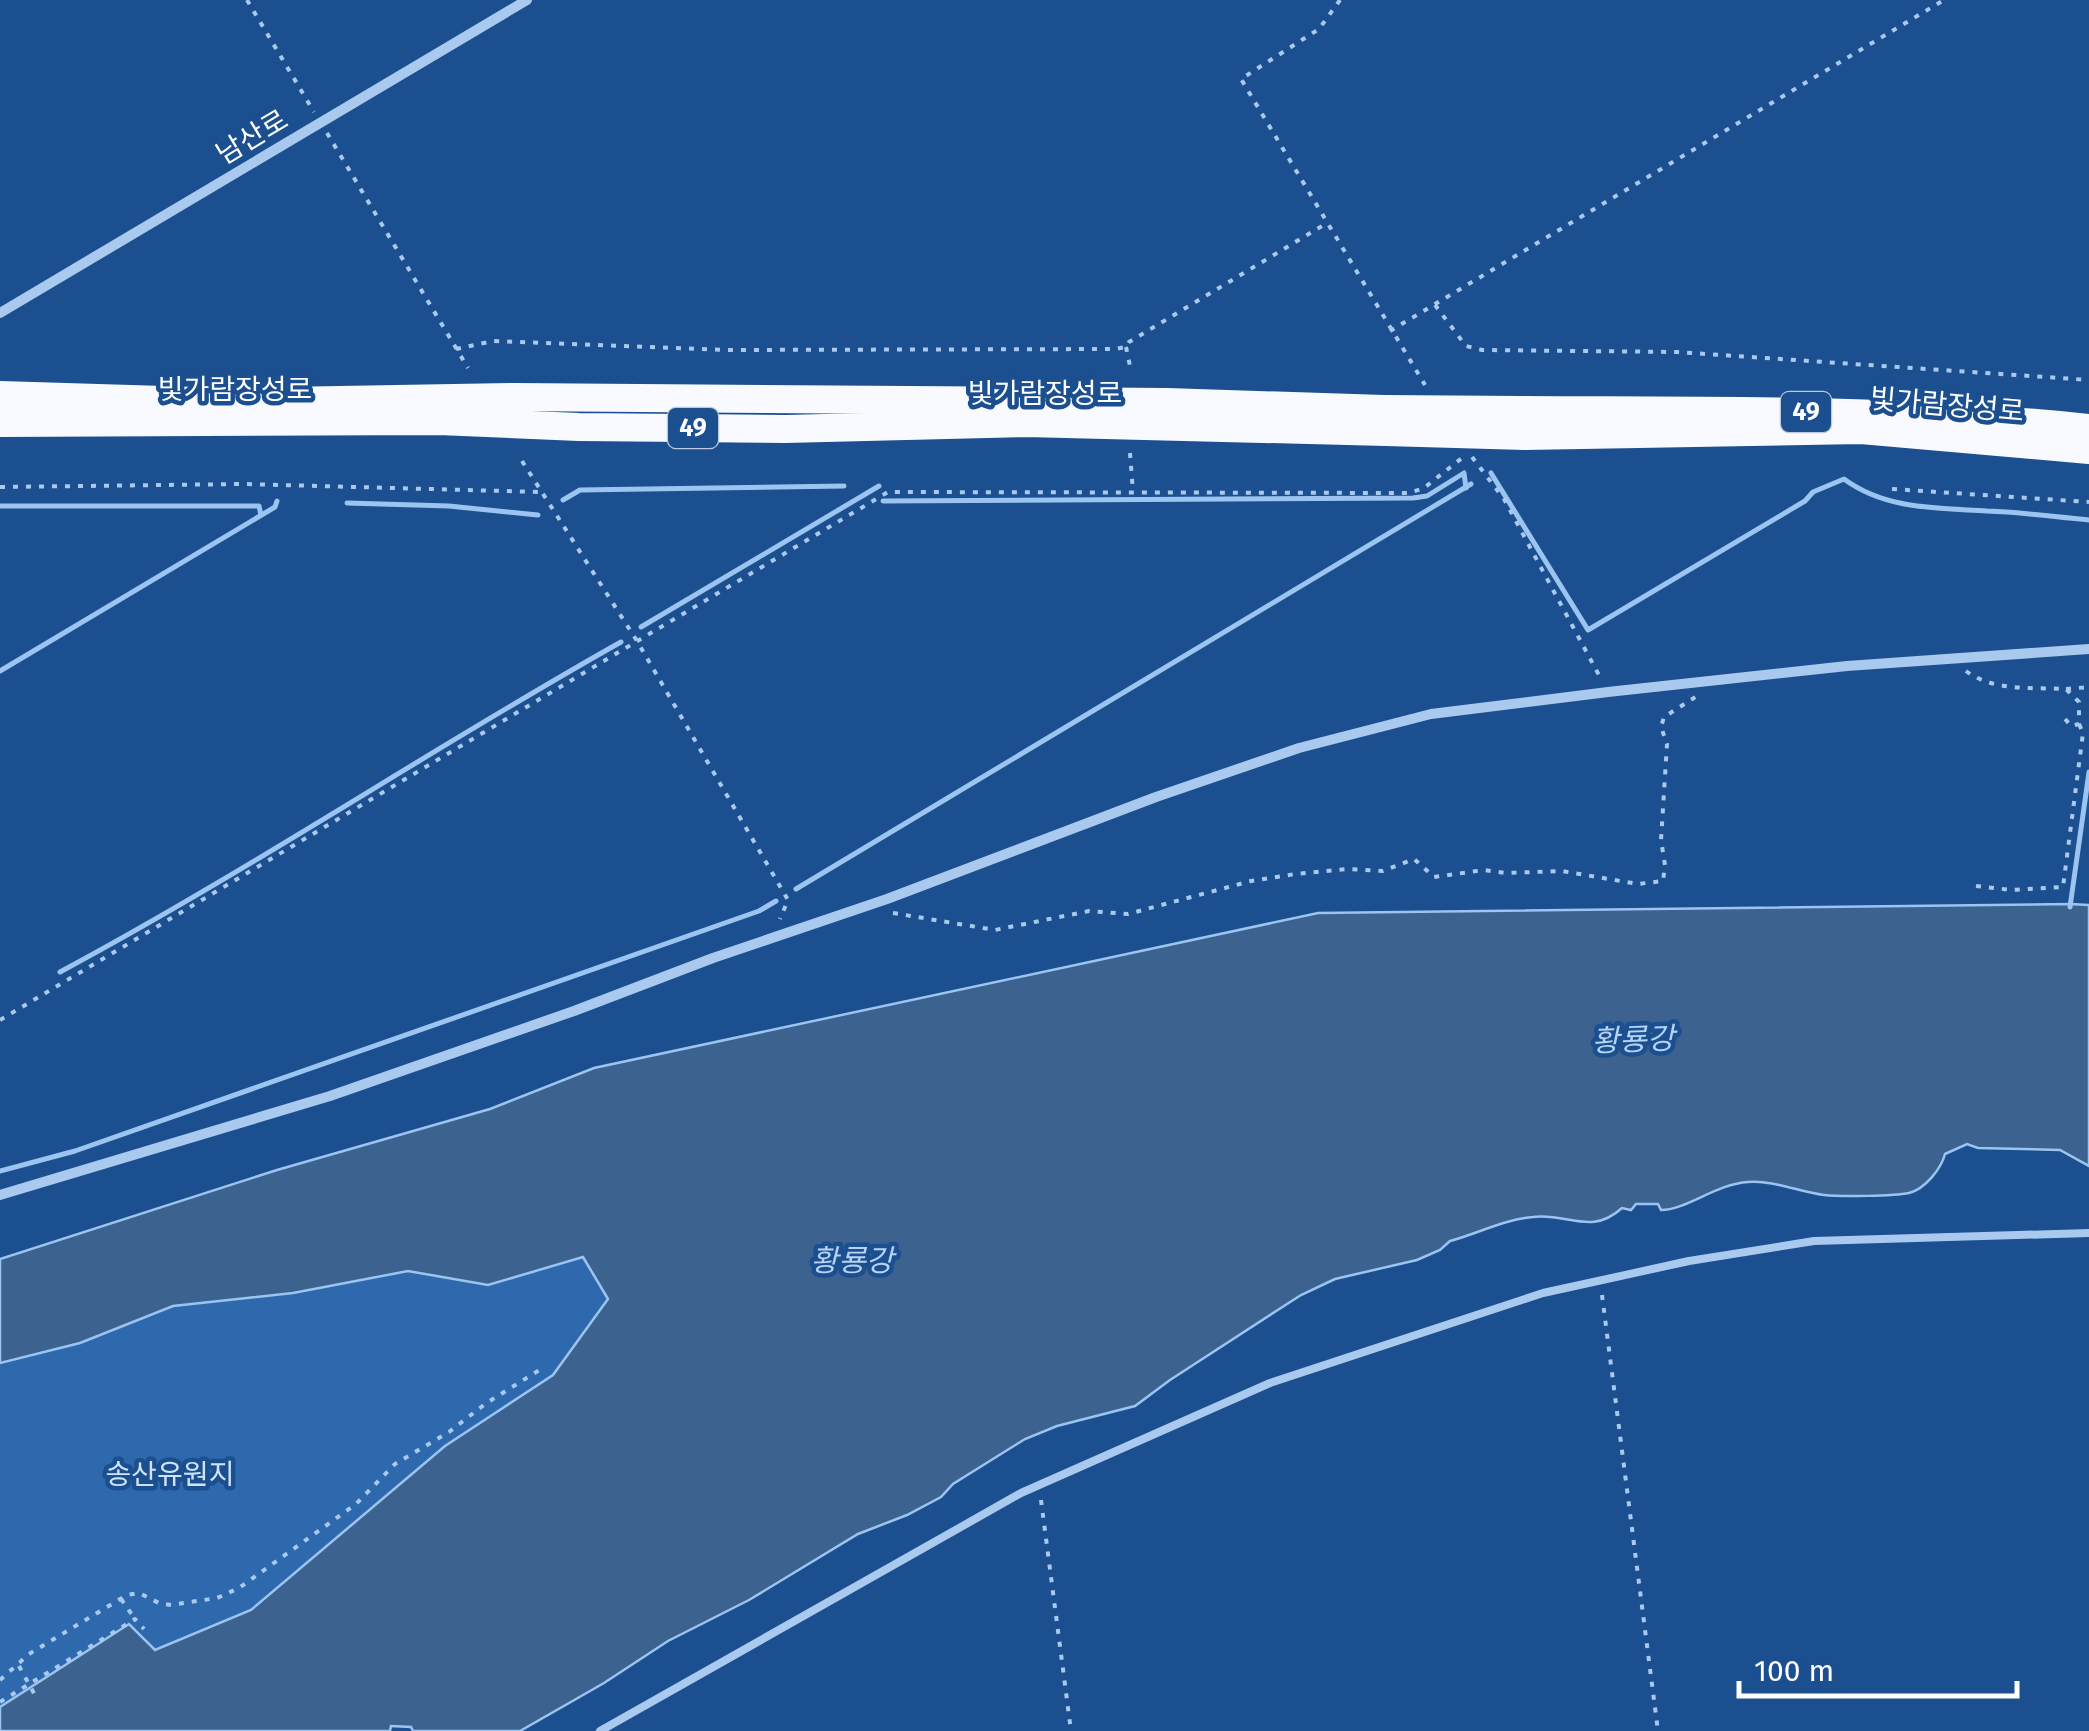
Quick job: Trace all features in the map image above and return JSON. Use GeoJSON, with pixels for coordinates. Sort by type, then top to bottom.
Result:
{"type":"FeatureCollection","features":[{"type":"Feature","properties":{"kind":"highway","name":"빛가람장성로"},"geometry":{"type":"LineString","coordinates":[[0,395],[229,402],[534,398],[1166,402],[1385,420]]}},
{"type":"Feature","properties":{"kind":"highway","name":"빛가람장성로"},"geometry":{"type":"LineString","coordinates":[[1523,423],[1772,411],[1982,417],[2089,428]]}},
{"type":"Feature","properties":{"kind":"highway","name":"빛가람장성로"},"geometry":{"type":"LineString","coordinates":[[0,423],[439,421],[785,430],[1385,420],[1861,430],[2089,450]]}},
{"type":"Feature","properties":{"kind":"street","name":"남산로"},"geometry":{"type":"LineString","coordinates":[[0,313],[528,0]]}},
{"type":"Feature","properties":{"kind":"street"},"geometry":{"type":"LineString","coordinates":[[0,1195],[330,1096],[886,900],[1156,797],[1299,748],[1431,714],[1700,682],[2089,649]]}},
{"type":"Feature","properties":{"kind":"lane"},"geometry":{"type":"LineString","coordinates":[[600,1731],[1039,1486],[1270,1383],[1542,1293],[1689,1261],[1814,1241],[2089,1233]]}},
{"type":"Feature","properties":{"kind":"path"},"geometry":{"type":"LineString","coordinates":[[247,0],[468,368]]}},
{"type":"Feature","properties":{"kind":"path"},"geometry":{"type":"LineString","coordinates":[[1340,0],[1319,29],[1241,78],[1430,392]]}},
{"type":"Feature","properties":{"kind":"path"},"geometry":{"type":"LineString","coordinates":[[1390,330],[1944,0]]}},
{"type":"Feature","properties":{"kind":"path"},"geometry":{"type":"LineString","coordinates":[[1130,366],[1128,342],[1326,223]]}},
{"type":"Feature","properties":{"kind":"path"},"geometry":{"type":"LineString","coordinates":[[1435,305],[1466,346],[1482,350],[1677,352],[2089,380]]}},
{"type":"Feature","properties":{"kind":"path"},"geometry":{"type":"LineString","coordinates":[[456,349],[493,341],[726,350],[1126,347]]}},
{"type":"Feature","properties":{"kind":"path"},"geometry":{"type":"LineString","coordinates":[[1130,453],[1133,492]]}},
{"type":"Feature","properties":{"kind":"path"},"geometry":{"type":"LineString","coordinates":[[0,1020],[888,492],[1408,493],[1424,488],[1469,453],[1504,499],[1608,692]]}},
{"type":"Feature","properties":{"kind":"path"},"geometry":{"type":"LineString","coordinates":[[522,461],[636,640],[788,900],[774,927]]}},
{"type":"Feature","properties":{"kind":"path"},"geometry":{"type":"LineString","coordinates":[[0,488],[244,484],[541,492]]}},
{"type":"Feature","properties":{"kind":"path"},"geometry":{"type":"LineString","coordinates":[[1892,490],[2089,502]]}},
{"type":"Feature","properties":{"kind":"path"},"geometry":{"type":"LineString","coordinates":[[1950,659],[1978,679],[1999,686],[2089,687]]}},
{"type":"Feature","properties":{"kind":"path"},"geometry":{"type":"LineString","coordinates":[[886,900],[891,912],[995,930],[1089,911],[1128,914],[1251,881],[1296,874],[1383,872],[1414,859],[1434,877],[1484,870],[1506,874],[1562,870],[1638,884],[1663,880],[1661,840],[1667,744],[1661,727],[1664,717],[1697,697],[1700,682]]}},
{"type":"Feature","properties":{"kind":"path"},"geometry":{"type":"LineString","coordinates":[[1976,886],[2012,890],[2064,887],[2083,733],[2079,702],[2066,689]]}},
{"type":"Feature","properties":{"kind":"path"},"geometry":{"type":"LineString","coordinates":[[2060,713],[2071,726],[2079,724]]}},
{"type":"Feature","properties":{"kind":"path"},"geometry":{"type":"LineString","coordinates":[[1600,1280],[1658,1731]]}},
{"type":"Feature","properties":{"kind":"path"},"geometry":{"type":"LineString","coordinates":[[0,1680],[68,1628],[121,1599],[140,1593],[170,1605],[217,1598],[238,1588],[356,1504],[394,1464],[450,1432],[485,1404],[541,1369]]}},
{"type":"Feature","properties":{"kind":"path"},"geometry":{"type":"LineString","coordinates":[[1039,1486],[1071,1731]]}},
{"type":"Feature","properties":{"kind":"path"},"geometry":{"type":"LineString","coordinates":[[121,1599],[144,1629]]}},
{"type":"Feature","properties":{"kind":"path"},"geometry":{"type":"LineString","coordinates":[[0,1702],[135,1619]]}},
{"type":"Feature","properties":{"kind":"path"},"geometry":{"type":"LineString","coordinates":[[18,1664],[36,1697]]}},
{"type":"Feature","properties":{"kind":"green space","name":"송산유원지"},"geometry":{"type":"Polygon","coordinates":[[[583,1257],[608,1299],[553,1375],[445,1446],[251,1610],[154,1650],[129,1625],[0,1707],[0,1363],[80,1343],[173,1306],[293,1293],[408,1271],[488,1285],[583,1257]]]}},
{"type":"Feature","properties":{"kind":"water","name":"황룡강"},"geometry":{"type":"Polygon","coordinates":[[[2089,905],[2089,1166],[2060,1150],[1978,1148],[1967,1144],[1945,1154],[1932,1178],[1909,1193],[1832,1196],[1748,1182],[1724,1187],[1671,1209],[1661,1210],[1658,1204],[1636,1204],[1631,1210],[1622,1208],[1600,1221],[1533,1217],[1512,1221],[1450,1241],[1417,1260],[1335,1279],[1301,1295],[1135,1406],[1057,1426],[1025,1439],[953,1484],[941,1497],[858,1534],[749,1600],[668,1641],[520,1731],[413,1731],[411,1727],[391,1726],[390,1731],[0,1731],[0,1707],[129,1624],[155,1650],[251,1610],[445,1446],[553,1375],[608,1299],[583,1257],[488,1285],[408,1271],[293,1293],[173,1306],[80,1343],[0,1363],[0,1259],[277,1170],[490,1109],[594,1068],[1318,913],[2089,905]]]}},
{"type":"Feature","properties":{"kind":"waterway"},"geometry":{"type":"LineString","coordinates":[[883,501],[1413,498],[1427,496],[1464,473],[1466,488]]}},
{"type":"Feature","properties":{"kind":"waterway"},"geometry":{"type":"LineString","coordinates":[[1491,473],[1588,630],[1805,501],[1813,492],[1844,479],[1877,497],[1913,506],[2089,520]]}},
{"type":"Feature","properties":{"kind":"waterway"},"geometry":{"type":"LineString","coordinates":[[796,889],[1471,484]]}},
{"type":"Feature","properties":{"kind":"waterway"},"geometry":{"type":"LineString","coordinates":[[563,500],[580,490],[844,486]]}},
{"type":"Feature","properties":{"kind":"waterway"},"geometry":{"type":"LineString","coordinates":[[641,627],[879,486]]}},
{"type":"Feature","properties":{"kind":"waterway"},"geometry":{"type":"LineString","coordinates":[[0,671],[275,507],[277,501]]}},
{"type":"Feature","properties":{"kind":"waterway"},"geometry":{"type":"LineString","coordinates":[[347,503],[449,506],[538,515]]}},
{"type":"Feature","properties":{"kind":"waterway"},"geometry":{"type":"LineString","coordinates":[[0,506],[259,506],[261,515]]}},
{"type":"Feature","properties":{"kind":"waterway"},"geometry":{"type":"LineString","coordinates":[[60,972],[202,892],[621,642]]}},
{"type":"Feature","properties":{"kind":"waterway"},"geometry":{"type":"LineString","coordinates":[[2070,907],[2089,772]]}},
{"type":"Feature","properties":{"kind":"waterway"},"geometry":{"type":"LineString","coordinates":[[0,1171],[75,1151],[759,911],[776,901]]}}]}
